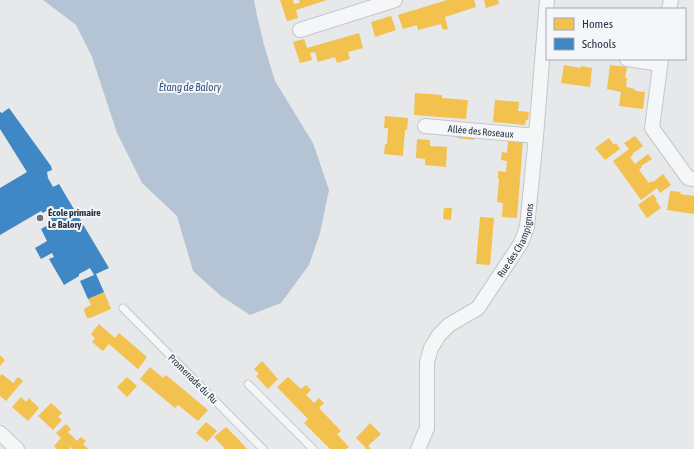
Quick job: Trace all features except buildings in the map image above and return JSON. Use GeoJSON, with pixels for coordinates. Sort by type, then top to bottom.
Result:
{"type":"FeatureCollection","features":[{"type":"Feature","properties":{"kind":"street"},"geometry":{"type":"LineString","coordinates":[[300,30],[395,0]]}},
{"type":"Feature","properties":{"kind":"street","name":"Rue des Champignons"},"geometry":{"type":"LineString","coordinates":[[418,449],[427,428],[427,362],[431,348],[439,335],[450,325],[478,308],[521,243],[527,227],[545,48],[546,24]]}},
{"type":"Feature","properties":{"kind":"street"},"geometry":{"type":"LineString","coordinates":[[638,60],[661,62],[652,128],[688,178],[694,179]]}},
{"type":"Feature","properties":{"kind":"street","name":"Allée des Roseaux"},"geometry":{"type":"LineString","coordinates":[[425,126],[536,136]]}},
{"type":"Feature","properties":{"kind":"street"},"geometry":{"type":"LineString","coordinates":[[0,433],[17,449]]}},
{"type":"Feature","properties":{"kind":"lane","name":"Promenade du Ru"},"geometry":{"type":"LineString","coordinates":[[123,308],[263,449]]}},
{"type":"Feature","properties":{"kind":"lane"},"geometry":{"type":"LineString","coordinates":[[248,384],[313,449]]}},
{"type":"Feature","properties":{"kind":"water","name":"Étang de Balory"},"geometry":{"type":"Polygon","coordinates":[[[43,0],[254,0],[264,45],[275,81],[313,143],[329,190],[320,233],[309,265],[281,303],[250,315],[221,296],[193,271],[177,216],[142,183],[117,133],[92,57],[76,25],[43,0]]]}},
{"type":"Feature","properties":{"kind":"place","name":"École primaire Le Balory"},"geometry":{"type":"Point","coordinates":[40,218]}}]}
